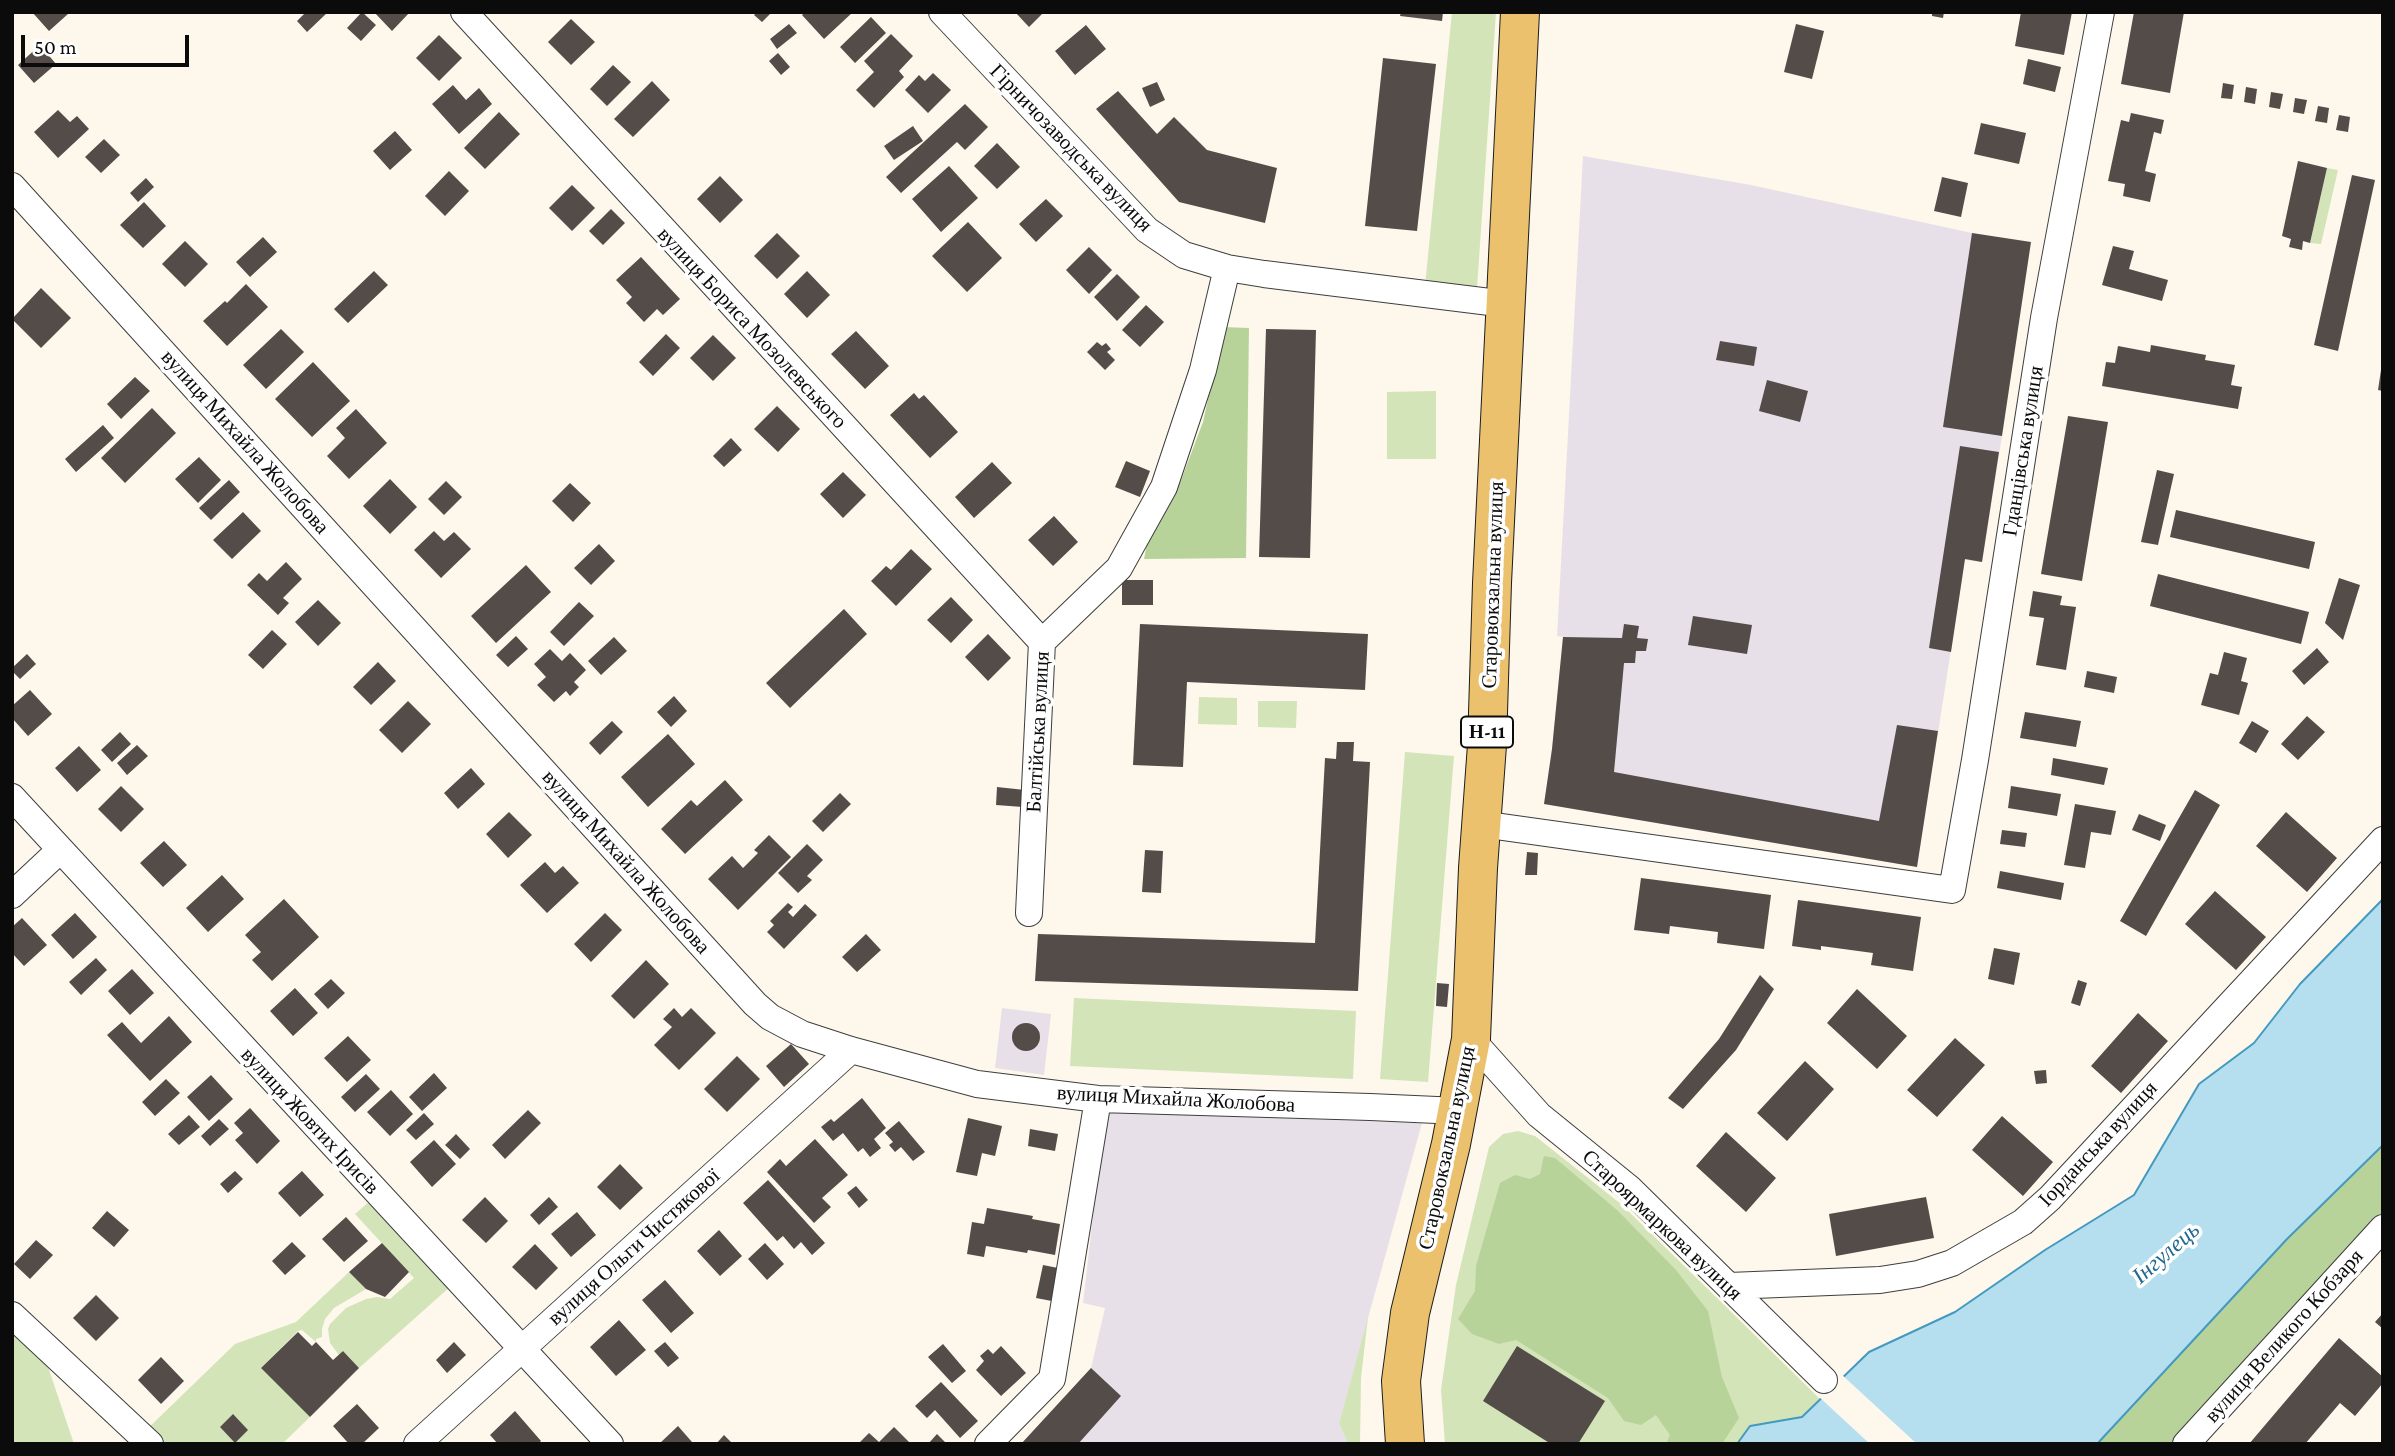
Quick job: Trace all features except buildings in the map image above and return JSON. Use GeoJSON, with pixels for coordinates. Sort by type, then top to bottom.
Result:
{"type":"FeatureCollection","features":[{"type":"Feature","properties":{"kind":"main road","name":"Старовокзальна вулиця"},"geometry":{"type":"LineString","coordinates":[[1405,1444],[1401,1381],[1410,1313],[1459,1111],[1471,1040],[1520,12]]}},
{"type":"Feature","properties":{"kind":"street","name":"вулиця Бориса Мозолевського"},"geometry":{"type":"LineString","coordinates":[[464,12],[1042,642]]}},
{"type":"Feature","properties":{"kind":"street","name":"Гірничозаводська вулиця"},"geometry":{"type":"LineString","coordinates":[[942,12],[1147,230],[1184,255],[1227,268],[1506,304]]}},
{"type":"Feature","properties":{"kind":"street","name":"Гданцівська вулиця"},"geometry":{"type":"LineString","coordinates":[[1481,824],[1952,890],[2044,318],[2101,12]]}},
{"type":"Feature","properties":{"kind":"street","name":"вулиця Михайла Жолобова"},"geometry":{"type":"LineString","coordinates":[[12,186],[755,1004],[770,1017],[788,1027],[851,1050],[977,1084],[1098,1099],[1459,1111]]}},
{"type":"Feature","properties":{"kind":"street","name":"Балтійська вулиця"},"geometry":{"type":"LineString","coordinates":[[1029,913],[1042,642],[1119,568],[1164,487],[1203,370],[1227,268]]}},
{"type":"Feature","properties":{"kind":"street","name":"вулиця Жовтих Ірисів"},"geometry":{"type":"LineString","coordinates":[[12,797],[610,1444]]}},
{"type":"Feature","properties":{"kind":"street","name":"Іорданська вулиця"},"geometry":{"type":"LineString","coordinates":[[1729,1286],[1880,1280],[1918,1274],[1952,1263],[2022,1222],[2049,1198],[2383,840]]}},
{"type":"Feature","properties":{"kind":"street"},"geometry":{"type":"LineString","coordinates":[[12,895],[60,850]]}},
{"type":"Feature","properties":{"kind":"street","name":"Староярмаркова вулиця"},"geometry":{"type":"LineString","coordinates":[[1471,1040],[1539,1115],[1629,1188],[1824,1380]]}},
{"type":"Feature","properties":{"kind":"street","name":"вулиця Ольги Чистякової"},"geometry":{"type":"LineString","coordinates":[[417,1444],[851,1050]]}},
{"type":"Feature","properties":{"kind":"street"},"geometry":{"type":"LineString","coordinates":[[988,1444],[1052,1379],[1098,1099]]}},
{"type":"Feature","properties":{"kind":"street","name":"вулиця Великого Кобзаря"},"geometry":{"type":"LineString","coordinates":[[2186,1444],[2383,1228]]}},
{"type":"Feature","properties":{"kind":"street"},"geometry":{"type":"LineString","coordinates":[[12,1315],[150,1444]]}},
{"type":"Feature","properties":{"kind":"shaded area"},"geometry":{"type":"Polygon","coordinates":[[[1583,156],[1751,185],[1972,233],[2002,436],[1982,562],[1965,560],[1917,867],[1544,804],[1563,637],[1557,636],[1583,156]]]}},
{"type":"Feature","properties":{"kind":"shaded area"},"geometry":{"type":"Polygon","coordinates":[[[1002,1008],[1051,1014],[1044,1075],[995,1068],[1002,1008]]]}},
{"type":"Feature","properties":{"kind":"shaded area"},"geometry":{"type":"Polygon","coordinates":[[[1105,1112],[1422,1123],[1339,1423],[1348,1444],[1021,1444],[1091,1368],[1105,1308],[1083,1303],[1105,1112]]]}},
{"type":"Feature","properties":{"kind":"green space"},"geometry":{"type":"Polygon","coordinates":[[[1452,12],[1496,12],[1477,288],[1425,286],[1452,12]]]}},
{"type":"Feature","properties":{"kind":"green space"},"geometry":{"type":"Polygon","coordinates":[[[2327,168],[2338,170],[2321,244],[2310,243],[2327,168]]]}},
{"type":"Feature","properties":{"kind":"green space"},"geometry":{"type":"Polygon","coordinates":[[[1224,327],[1249,328],[1246,558],[1144,559],[1147,544],[1180,483],[1203,422],[1224,327]]]}},
{"type":"Feature","properties":{"kind":"green space"},"geometry":{"type":"Polygon","coordinates":[[[1436,391],[1436,459],[1387,459],[1387,392],[1436,391]]]}},
{"type":"Feature","properties":{"kind":"green space"},"geometry":{"type":"Polygon","coordinates":[[[1199,697],[1237,698],[1237,725],[1198,724],[1199,697]]]}},
{"type":"Feature","properties":{"kind":"green space"},"geometry":{"type":"Polygon","coordinates":[[[1258,701],[1297,701],[1296,728],[1258,727],[1258,701]]]}},
{"type":"Feature","properties":{"kind":"green space"},"geometry":{"type":"Polygon","coordinates":[[[1405,752],[1454,756],[1428,1082],[1380,1079],[1405,752]]]}},
{"type":"Feature","properties":{"kind":"green space"},"geometry":{"type":"Polygon","coordinates":[[[1074,998],[1356,1011],[1353,1079],[1070,1066],[1074,998]]]}},
{"type":"Feature","properties":{"kind":"green space"},"geometry":{"type":"Polygon","coordinates":[[[1518,1131],[1535,1136],[1621,1204],[1820,1399],[1802,1417],[1750,1426],[1737,1444],[1445,1444],[1441,1390],[1456,1285],[1489,1147],[1503,1134],[1518,1131]]]}},
{"type":"Feature","properties":{"kind":"green space"},"geometry":{"type":"Polygon","coordinates":[[[2383,1145],[2383,1228],[2186,1444],[2097,1444],[2287,1239],[2383,1145]]]}},
{"type":"Feature","properties":{"kind":"green space"},"geometry":{"type":"Polygon","coordinates":[[[1544,1156],[1555,1158],[1617,1210],[1676,1270],[1708,1311],[1722,1377],[1739,1418],[1722,1444],[1666,1444],[1670,1435],[1656,1415],[1641,1425],[1624,1421],[1608,1398],[1516,1340],[1499,1344],[1472,1334],[1458,1319],[1475,1291],[1476,1266],[1500,1183],[1515,1175],[1530,1179],[1540,1174],[1544,1156]]]}},
{"type":"Feature","properties":{"kind":"green space"},"geometry":{"type":"Polygon","coordinates":[[[371,1200],[451,1286],[359,1368],[343,1351],[339,1355],[330,1343],[330,1324],[346,1308],[366,1299],[390,1299],[414,1278],[355,1214],[371,1200]]]}},
{"type":"Feature","properties":{"kind":"green space"},"geometry":{"type":"Polygon","coordinates":[[[349,1272],[366,1289],[334,1308],[325,1319],[322,1337],[316,1339],[316,1342],[302,1330],[298,1331],[261,1368],[310,1417],[282,1444],[150,1444],[141,1435],[235,1344],[296,1322],[349,1272]]]}},
{"type":"Feature","properties":{"kind":"green space"},"geometry":{"type":"Polygon","coordinates":[[[1368,1317],[1361,1378],[1360,1444],[1348,1444],[1339,1423],[1368,1317]]]}},
{"type":"Feature","properties":{"kind":"green space"},"geometry":{"type":"Polygon","coordinates":[[[12,1325],[43,1352],[74,1444],[12,1444],[12,1325]]]}},
{"type":"Feature","properties":{"kind":"water","name":"Інгулець"},"geometry":{"type":"Polygon","coordinates":[[[2383,899],[2383,1145],[2287,1239],[2097,1444],[1737,1444],[1750,1426],[1802,1417],[1869,1352],[1955,1312],[2045,1250],[2134,1195],[2199,1084],[2254,1043],[2300,984],[2383,899]]]}},
{"type":"Feature","properties":{"kind":"pier"},"geometry":{"type":"Polygon","coordinates":[[[1841,1374],[1917,1444],[1870,1444],[1818,1396],[1841,1374]]]}}]}
